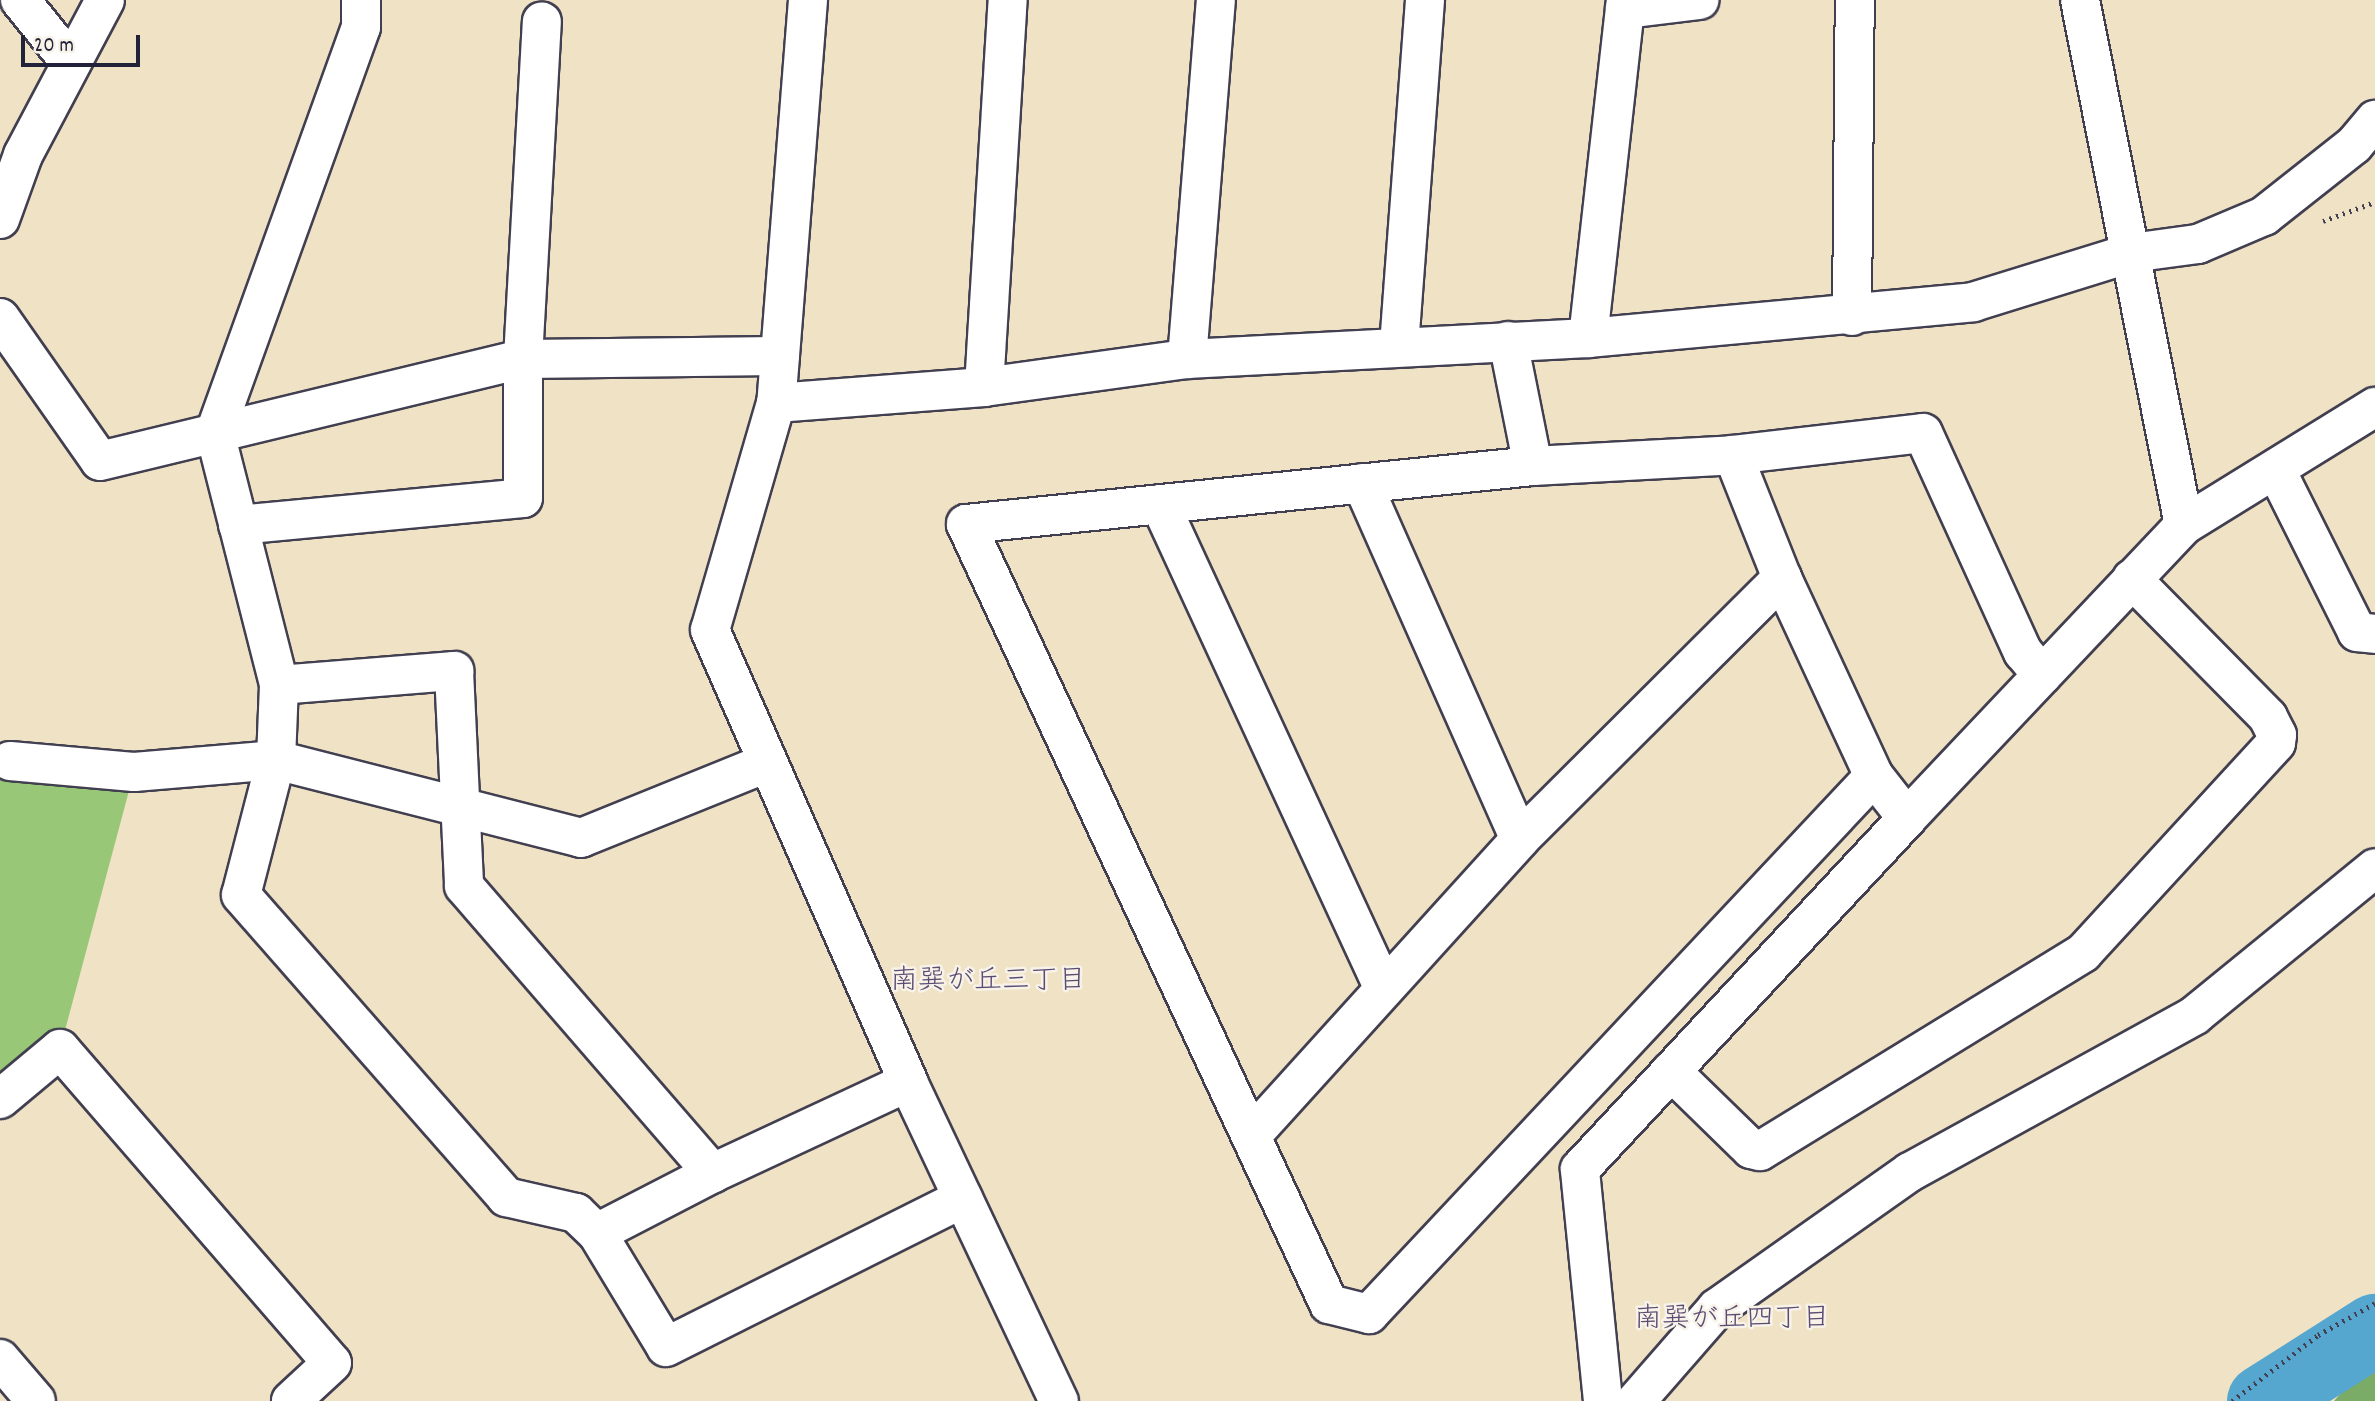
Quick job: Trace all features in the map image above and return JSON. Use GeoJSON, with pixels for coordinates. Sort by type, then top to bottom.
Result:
{"type":"FeatureCollection","features":[{"type":"Feature","properties":{"kind":"street"},"geometry":{"type":"LineString","coordinates":[[20,0],[71,63]]}},
{"type":"Feature","properties":{"kind":"street"},"geometry":{"type":"LineString","coordinates":[[0,219],[23,155],[105,0]]}},
{"type":"Feature","properties":{"kind":"street"},"geometry":{"type":"LineString","coordinates":[[361,0],[361,27],[215,433],[279,685],[276,760],[241,895],[506,1198],[576,1213],[597,1233],[666,1347],[963,1198]]}},
{"type":"Feature","properties":{"kind":"street"},"geometry":{"type":"LineString","coordinates":[[808,0],[776,403],[710,630],[908,1082],[1059,1401]]}},
{"type":"Feature","properties":{"kind":"street"},"geometry":{"type":"LineString","coordinates":[[984,387],[1008,0]]}},
{"type":"Feature","properties":{"kind":"street"},"geometry":{"type":"LineString","coordinates":[[1188,359],[1216,0]]}},
{"type":"Feature","properties":{"kind":"street"},"geometry":{"type":"LineString","coordinates":[[1399,346],[1425,0]]}},
{"type":"Feature","properties":{"kind":"street"},"geometry":{"type":"LineString","coordinates":[[1588,338],[1626,5],[1699,0]]}},
{"type":"Feature","properties":{"kind":"street"},"geometry":{"type":"LineString","coordinates":[[1852,316],[1855,0]]}},
{"type":"Feature","properties":{"kind":"street"},"geometry":{"type":"LineString","coordinates":[[2080,0],[2184,524]]}},
{"type":"Feature","properties":{"kind":"street"},"geometry":{"type":"LineString","coordinates":[[238,525],[523,498],[523,359],[542,22]]}},
{"type":"Feature","properties":{"kind":"street"},"geometry":{"type":"LineString","coordinates":[[776,403],[984,387],[1188,359],[1588,338],[1852,316],[1973,302],[2131,253],[2198,244],[2264,216],[2354,145],[2375,120]]}},
{"type":"Feature","properties":{"kind":"street"},"geometry":{"type":"LineString","coordinates":[[0,318],[100,461],[523,359],[780,356]]}},
{"type":"Feature","properties":{"kind":"street"},"geometry":{"type":"LineString","coordinates":[[1508,341],[1533,466]]}},
{"type":"Feature","properties":{"kind":"street"},"geometry":{"type":"LineString","coordinates":[[1603,1401],[1580,1169],[2184,524],[2225,496],[2276,470],[2375,407]]}},
{"type":"Feature","properties":{"kind":"street"},"geometry":{"type":"LineString","coordinates":[[1874,776],[1369,1314],[1329,1304],[966,524],[1533,466],[1733,455],[1923,433],[2023,652],[2042,675]]}},
{"type":"Feature","properties":{"kind":"street"},"geometry":{"type":"LineString","coordinates":[[1733,455],[1782,578],[1874,776],[1907,818]]}},
{"type":"Feature","properties":{"kind":"street"},"geometry":{"type":"LineString","coordinates":[[2276,470],[2357,632],[2375,634]]}},
{"type":"Feature","properties":{"kind":"street"},"geometry":{"type":"LineString","coordinates":[[1362,483],[1520,839]]}},
{"type":"Feature","properties":{"kind":"street"},"geometry":{"type":"LineString","coordinates":[[1160,504],[1384,989]]}},
{"type":"Feature","properties":{"kind":"street"},"geometry":{"type":"LineString","coordinates":[[1252,1135],[1520,839],[1782,578]]}},
{"type":"Feature","properties":{"kind":"street"},"geometry":{"type":"LineString","coordinates":[[1671,1071],[1751,1149],[1760,1151],[2083,953],[2276,743],[2277,735],[2269,717],[2132,579]]}},
{"type":"Feature","properties":{"kind":"street"},"geometry":{"type":"LineString","coordinates":[[279,685],[454,671],[464,886],[713,1173]]}},
{"type":"Feature","properties":{"kind":"street"},"geometry":{"type":"LineString","coordinates":[[4,758],[134,772],[276,760],[459,809],[581,838],[767,763]]}},
{"type":"Feature","properties":{"kind":"street"},"geometry":{"type":"LineString","coordinates":[[1636,1401],[1717,1308],[1910,1172],[2195,1015],[2375,868]]}},
{"type":"Feature","properties":{"kind":"street"},"geometry":{"type":"LineString","coordinates":[[0,1099],[60,1049],[332,1363],[291,1401]]}},
{"type":"Feature","properties":{"kind":"street"},"geometry":{"type":"LineString","coordinates":[[597,1233],[713,1173],[908,1082]]}},
{"type":"Feature","properties":{"kind":"street"},"geometry":{"type":"LineString","coordinates":[[0,1359],[36,1401]]}},
{"type":"Feature","properties":{"kind":"path"},"geometry":{"type":"LineString","coordinates":[[2232,1401],[2318,1335],[2375,1303]]}},
{"type":"Feature","properties":{"kind":"green space"},"geometry":{"type":"Polygon","coordinates":[[[0,769],[134,772],[60,1049],[0,1099],[0,769]]]}},
{"type":"Feature","properties":{"kind":"green space"},"geometry":{"type":"Polygon","coordinates":[[[2375,1354],[2375,1401],[2334,1401],[2375,1354]]]}},
{"type":"Feature","properties":{"kind":"waterway"},"geometry":{"type":"LineString","coordinates":[[2263,1401],[2375,1330]]}},
{"type":"Feature","properties":{"kind":"district","name":"南巽が丘三丁目"},"geometry":{"type":"Point","coordinates":[988,983]}},
{"type":"Feature","properties":{"kind":"district","name":"南巽が丘四丁目"},"geometry":{"type":"Point","coordinates":[1732,1321]}}]}
